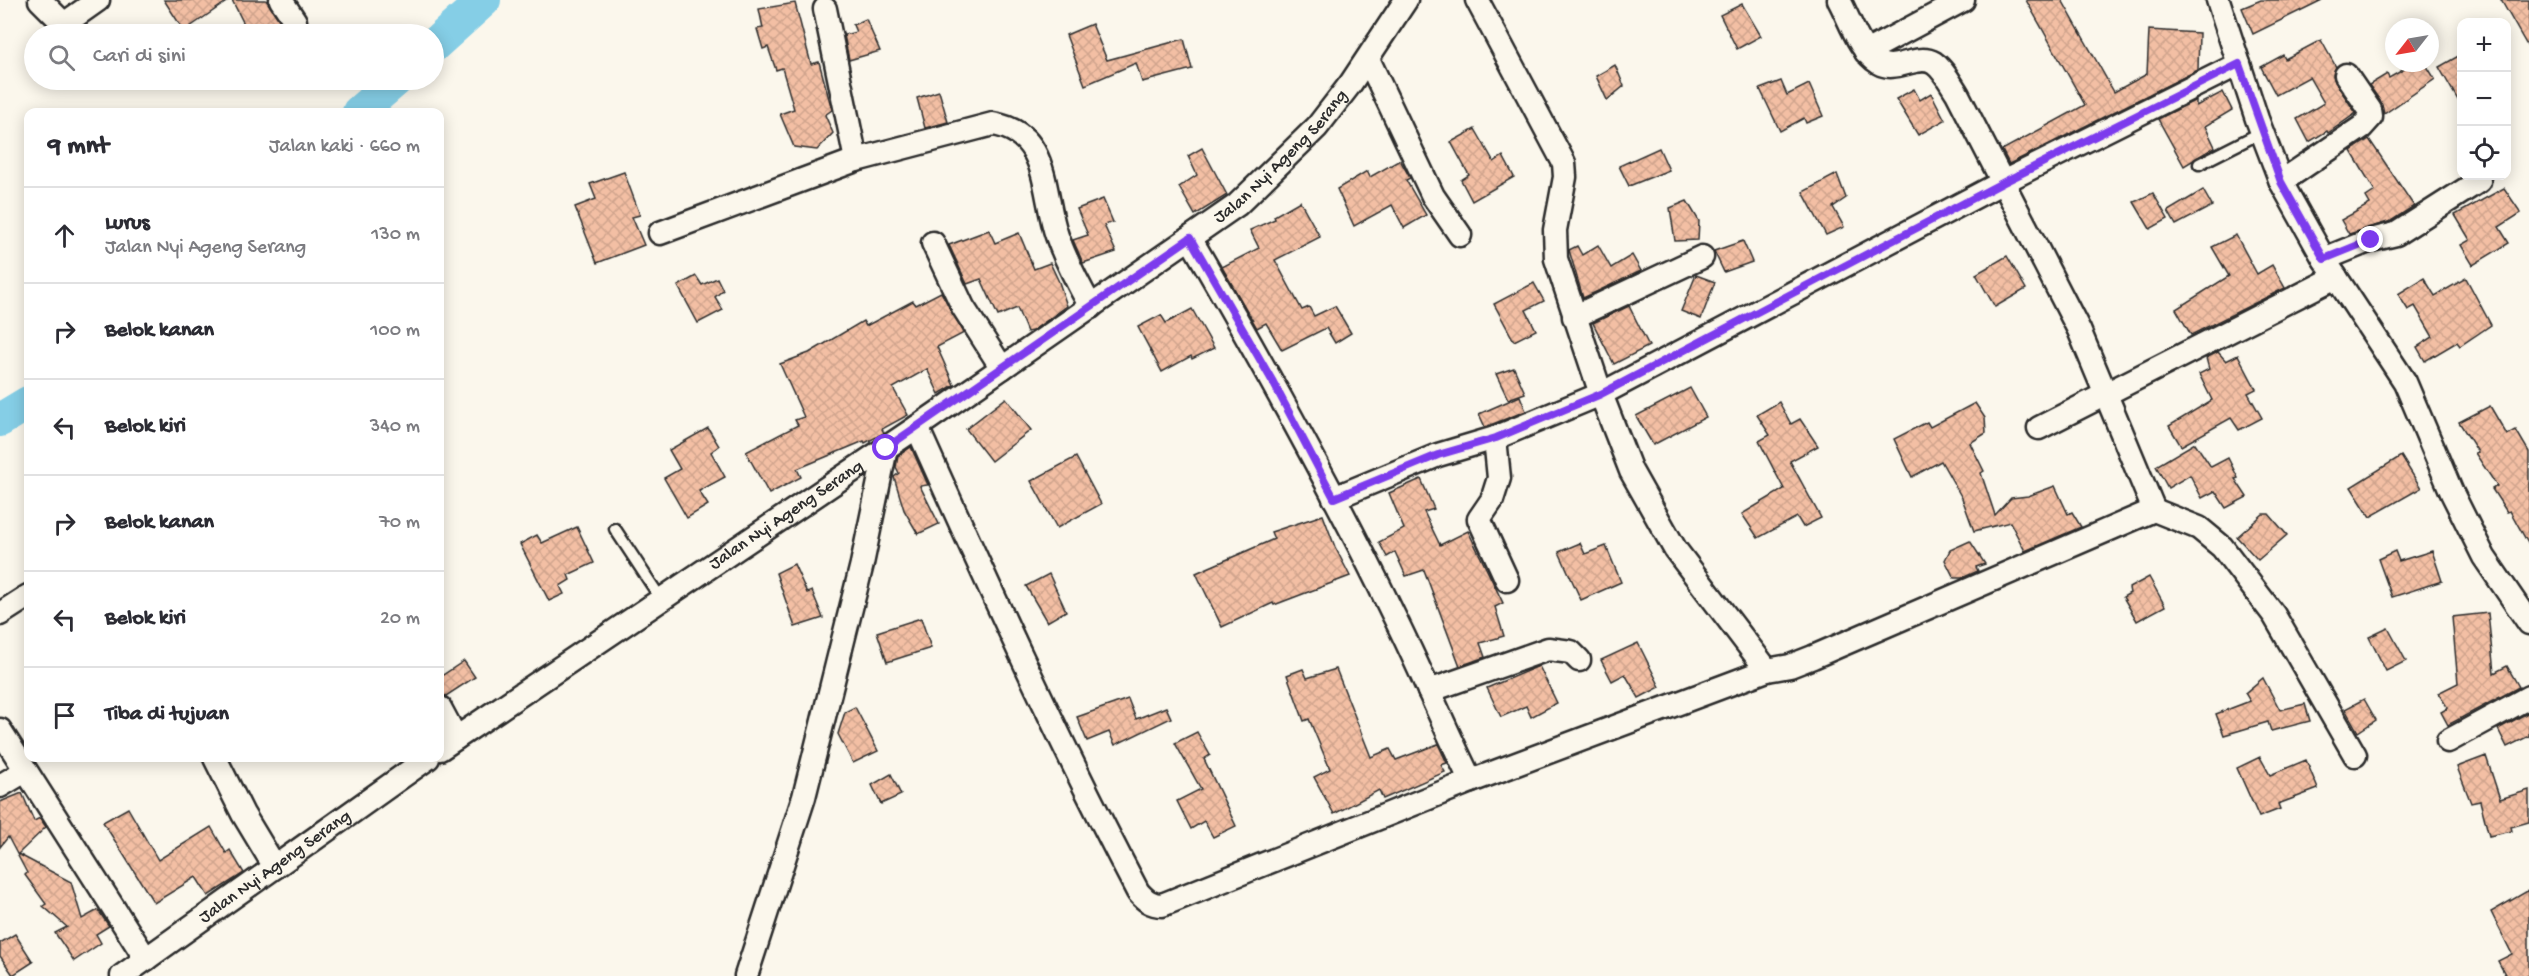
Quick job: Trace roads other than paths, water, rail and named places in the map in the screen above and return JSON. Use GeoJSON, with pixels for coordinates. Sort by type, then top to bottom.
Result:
{"type":"FeatureCollection","features":[{"type":"Feature","properties":{"kind":"street"},"geometry":{"type":"LineString","coordinates":[[40,0],[63,24]]}},
{"type":"Feature","properties":{"kind":"street"},"geometry":{"type":"LineString","coordinates":[[73,24],[98,0]]}},
{"type":"Feature","properties":{"kind":"street"},"geometry":{"type":"LineString","coordinates":[[281,0],[295,21]]}},
{"type":"Feature","properties":{"kind":"street","name":"Jalan Nyi Ageng Serang"},"geometry":{"type":"LineString","coordinates":[[448,743],[917,427],[1237,205],[1274,172],[1317,127],[1368,59],[1406,0]]}},
{"type":"Feature","properties":{"kind":"street"},"geometry":{"type":"LineString","coordinates":[[1477,0],[1564,163],[1565,177],[1554,243],[1556,258],[1601,394],[1631,471],[1658,522],[1735,632],[1767,670]]}},
{"type":"Feature","properties":{"kind":"street"},"geometry":{"type":"LineString","coordinates":[[1839,0],[1866,52],[1887,67],[1923,60],[1934,63],[1957,93],[2079,330],[2154,510]]}},
{"type":"Feature","properties":{"kind":"street"},"geometry":{"type":"LineString","coordinates":[[1866,52],[1963,0]]}},
{"type":"Feature","properties":{"kind":"street"},"geometry":{"type":"LineString","coordinates":[[2218,0],[2281,182],[2330,268],[2405,382],[2452,493],[2484,557],[2529,623]]}},
{"type":"Feature","properties":{"kind":"street"},"geometry":{"type":"LineString","coordinates":[[825,9],[856,160]]}},
{"type":"Feature","properties":{"kind":"street"},"geometry":{"type":"LineString","coordinates":[[1368,59],[1433,196],[1460,235]]}},
{"type":"Feature","properties":{"kind":"street"},"geometry":{"type":"LineString","coordinates":[[1334,498],[1438,455],[1496,438],[1601,394],[2004,182],[2239,64]]}},
{"type":"Feature","properties":{"kind":"street"},"geometry":{"type":"LineString","coordinates":[[2281,182],[2362,127],[2371,117],[2370,110],[2346,75]]}},
{"type":"Feature","properties":{"kind":"street"},"geometry":{"type":"LineString","coordinates":[[660,233],[856,160],[993,124],[1009,126],[1024,137],[1036,155],[1056,234],[1091,307]]}},
{"type":"Feature","properties":{"kind":"street"},"geometry":{"type":"LineString","coordinates":[[2039,428],[2106,394],[2330,268],[2371,240],[2396,234],[2480,181]]}},
{"type":"Feature","properties":{"kind":"street"},"geometry":{"type":"LineString","coordinates":[[1190,238],[1273,382],[1334,498],[1471,781]]}},
{"type":"Feature","properties":{"kind":"street"},"geometry":{"type":"LineString","coordinates":[[933,243],[963,307],[1002,368]]}},
{"type":"Feature","properties":{"kind":"street"},"geometry":{"type":"LineString","coordinates":[[1574,316],[1702,257]]}},
{"type":"Feature","properties":{"kind":"street"},"geometry":{"type":"LineString","coordinates":[[917,427],[991,590],[1104,828],[1138,892],[1145,900],[1162,905],[1471,781],[1767,670],[1790,666],[1813,657],[2154,510],[2199,528],[2222,547],[2274,615],[2355,755]]}},
{"type":"Feature","properties":{"kind":"street"},"geometry":{"type":"LineString","coordinates":[[1496,438],[1499,478],[1492,500],[1479,519],[1507,580]]}},
{"type":"Feature","properties":{"kind":"street"},"geometry":{"type":"LineString","coordinates":[[746,976],[804,797],[862,564],[886,448]]}},
{"type":"Feature","properties":{"kind":"street"},"geometry":{"type":"LineString","coordinates":[[0,614],[24,599]]}},
{"type":"Feature","properties":{"kind":"street"},"geometry":{"type":"LineString","coordinates":[[1429,691],[1548,649],[1571,652],[1579,660]]}},
{"type":"Feature","properties":{"kind":"street"},"geometry":{"type":"LineString","coordinates":[[2448,741],[2529,697]]}},
{"type":"Feature","properties":{"kind":"street"},"geometry":{"type":"LineString","coordinates":[[444,726],[448,743]]}},
{"type":"Feature","properties":{"kind":"street"},"geometry":{"type":"LineString","coordinates":[[0,730],[146,960]]}},
{"type":"Feature","properties":{"kind":"street"},"geometry":{"type":"LineString","coordinates":[[217,762],[243,814],[275,867]]}},
{"type":"Feature","properties":{"kind":"street","name":"Jalan Nyi Ageng Serang"},"geometry":{"type":"LineString","coordinates":[[122,976],[422,762]]}},
{"type":"Feature","properties":{"kind":"street"},"geometry":{"type":"LineString","coordinates":[[0,786],[25,771]]}},
{"type":"Feature","properties":{"kind":"lane"},"geometry":{"type":"LineString","coordinates":[[2199,165],[2262,132]]}},
{"type":"Feature","properties":{"kind":"lane"},"geometry":{"type":"LineString","coordinates":[[615,529],[661,599]]}},
{"type":"Feature","properties":{"kind":"waterway"},"geometry":{"type":"LineString","coordinates":[[444,36],[484,0]]}},
{"type":"Feature","properties":{"kind":"waterway"},"geometry":{"type":"LineString","coordinates":[[364,108],[384,90]]}},
{"type":"Feature","properties":{"kind":"waterway"},"geometry":{"type":"LineString","coordinates":[[0,420],[24,405]]}}]}
